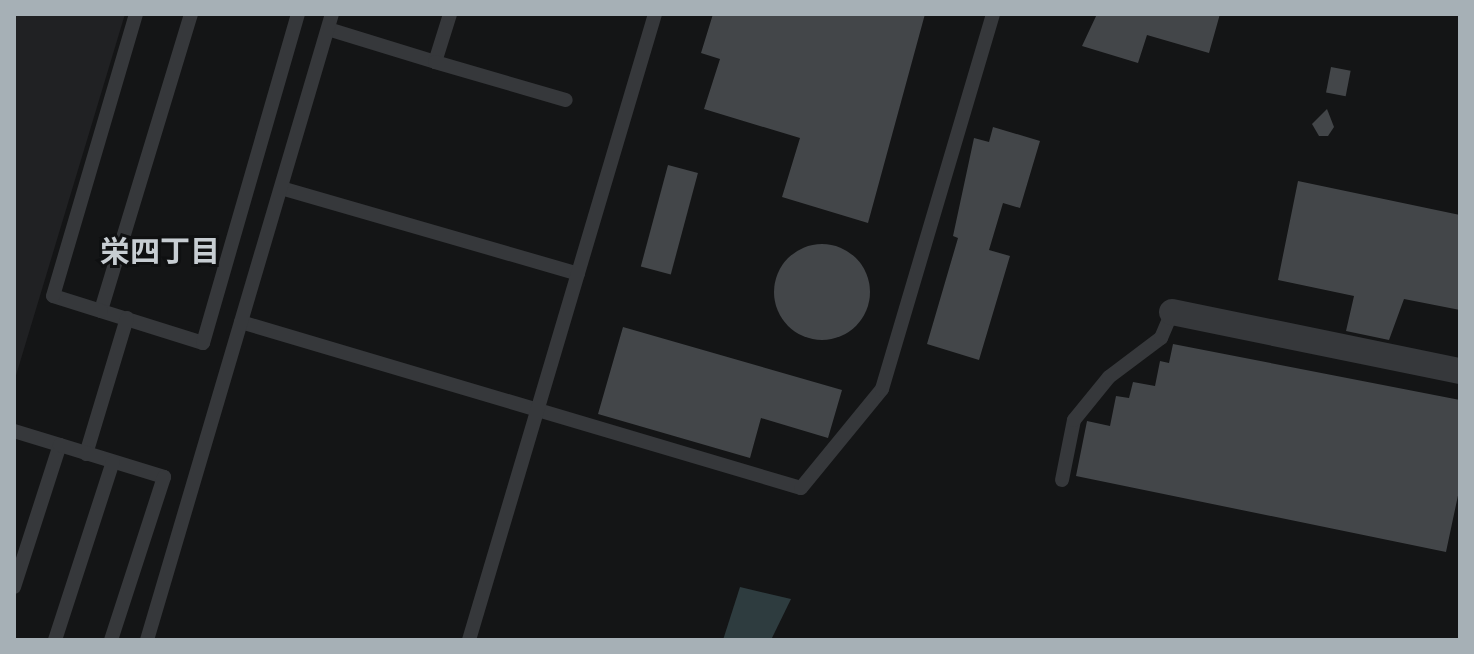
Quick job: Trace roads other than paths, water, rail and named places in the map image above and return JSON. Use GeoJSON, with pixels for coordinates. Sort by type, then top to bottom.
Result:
{"type":"FeatureCollection","features":[{"type":"Feature","properties":{"kind":"street"},"geometry":{"type":"LineString","coordinates":[[1172,312],[1460,371]]}},
{"type":"Feature","properties":{"kind":"lane"},"geometry":{"type":"LineString","coordinates":[[136,14],[53,296],[203,343],[298,14]]}},
{"type":"Feature","properties":{"kind":"lane"},"geometry":{"type":"LineString","coordinates":[[101,311],[191,14]]}},
{"type":"Feature","properties":{"kind":"lane"},"geometry":{"type":"LineString","coordinates":[[147,640],[332,14]]}},
{"type":"Feature","properties":{"kind":"lane"},"geometry":{"type":"LineString","coordinates":[[435,62],[450,14]]}},
{"type":"Feature","properties":{"kind":"lane"},"geometry":{"type":"LineString","coordinates":[[469,640],[655,14]]}},
{"type":"Feature","properties":{"kind":"lane"},"geometry":{"type":"LineString","coordinates":[[241,322],[801,488],[882,389],[993,14]]}},
{"type":"Feature","properties":{"kind":"lane"},"geometry":{"type":"LineString","coordinates":[[328,29],[566,100]]}},
{"type":"Feature","properties":{"kind":"lane"},"geometry":{"type":"LineString","coordinates":[[281,188],[578,274]]}},
{"type":"Feature","properties":{"kind":"lane"},"geometry":{"type":"LineString","coordinates":[[1062,480],[1074,420],[1109,377],[1161,338],[1172,312]]}},
{"type":"Feature","properties":{"kind":"lane"},"geometry":{"type":"LineString","coordinates":[[86,454],[127,318]]}},
{"type":"Feature","properties":{"kind":"lane"},"geometry":{"type":"LineString","coordinates":[[14,431],[164,477],[111,640]]}},
{"type":"Feature","properties":{"kind":"lane"},"geometry":{"type":"LineString","coordinates":[[14,587],[60,445]]}},
{"type":"Feature","properties":{"kind":"lane"},"geometry":{"type":"LineString","coordinates":[[55,640],[113,462]]}},
{"type":"Feature","properties":{"kind":"district","name":"栄四丁目"},"geometry":{"type":"Point","coordinates":[160,250]}}]}
